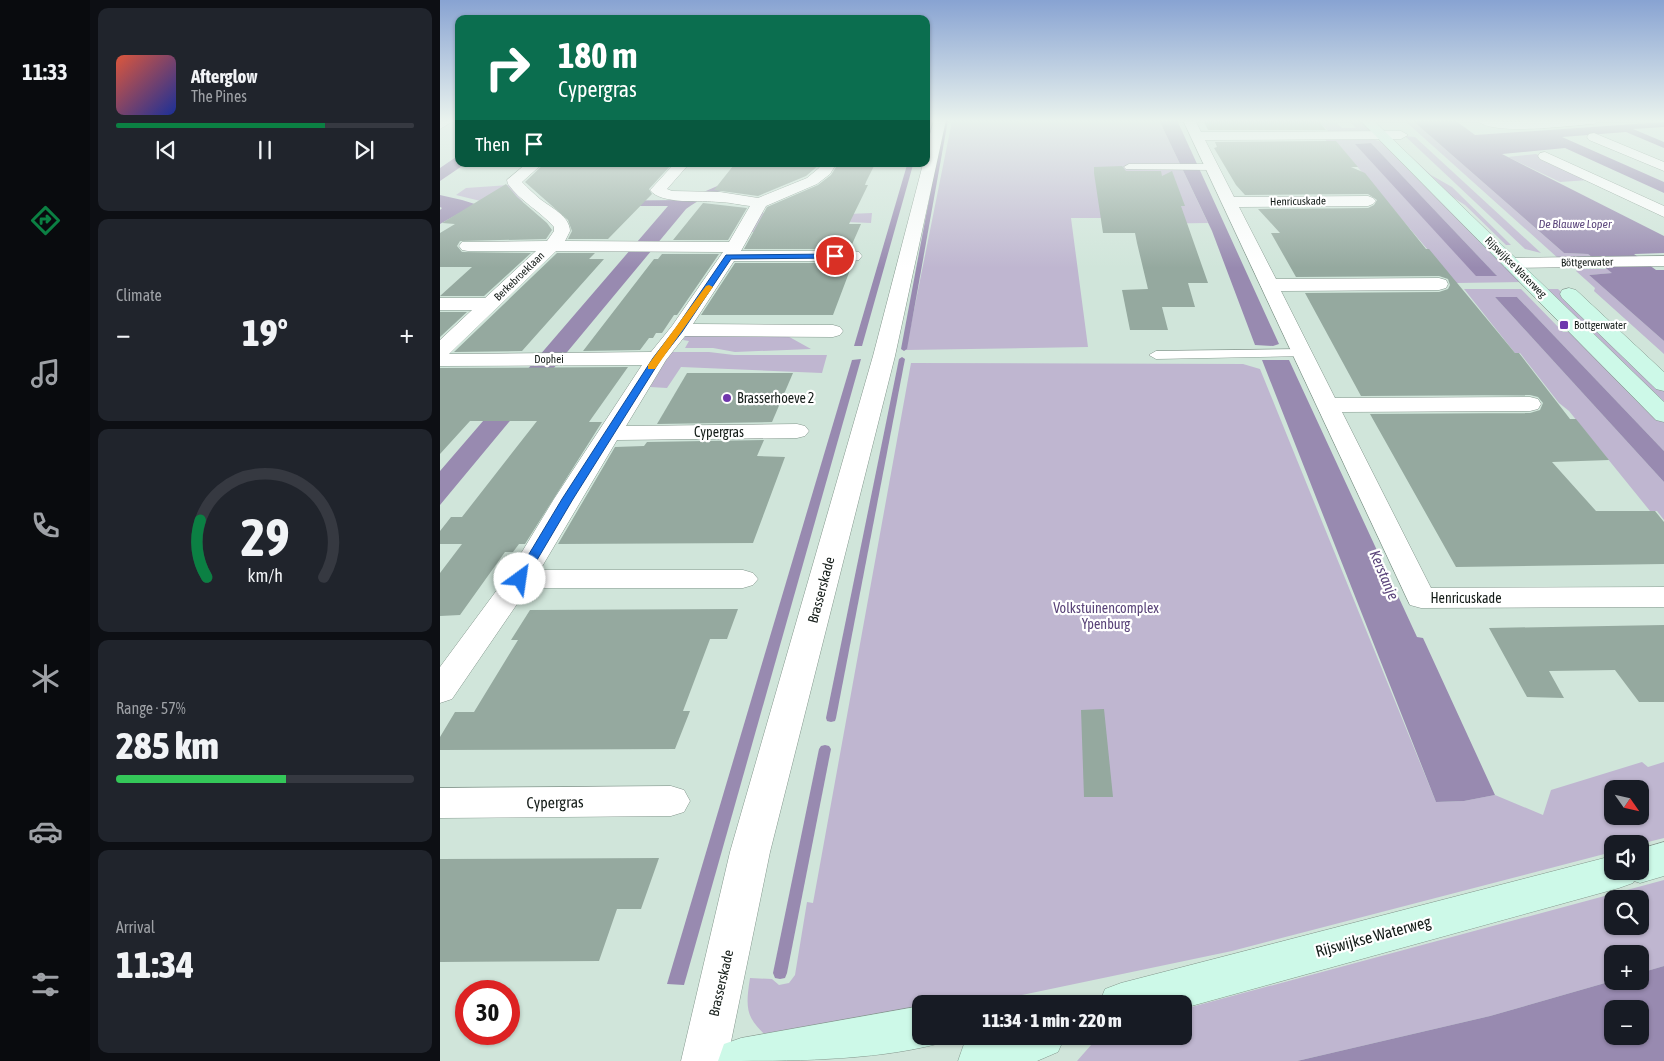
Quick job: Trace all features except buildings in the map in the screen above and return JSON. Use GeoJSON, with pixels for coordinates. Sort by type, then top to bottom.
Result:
{"type":"FeatureCollection","features":[{"type":"Feature","properties":{"kind":"main road","name":"Rijswijkse Waterweg"},"geometry":{"type":"LineString","coordinates":[[1423,170],[1511,262],[1664,415]]}},
{"type":"Feature","properties":{"kind":"main road","name":"Rijswijkse Waterweg"},"geometry":{"type":"LineString","coordinates":[[1447,179],[1664,384]]}},
{"type":"Feature","properties":{"kind":"main road"},"geometry":{"type":"LineString","coordinates":[[1649,864],[1664,860]]}},
{"type":"Feature","properties":{"kind":"main road","name":"Rijswijkse Waterweg"},"geometry":{"type":"LineString","coordinates":[[1147,995],[1604,875]]}},
{"type":"Feature","properties":{"kind":"main road"},"geometry":{"type":"LineString","coordinates":[[741,1061],[912,1030]]}},
{"type":"Feature","properties":{"kind":"main road"},"geometry":{"type":"LineString","coordinates":[[981,1061],[1020,1045]]}},
{"type":"Feature","properties":{"kind":"street","name":"Berkebroeklaan"},"geometry":{"type":"LineString","coordinates":[[440,351],[557,241],[562,231],[562,226],[549,212],[535,203],[515,184],[514,180],[528,170]]}},
{"type":"Feature","properties":{"kind":"street"},"geometry":{"type":"LineString","coordinates":[[677,170],[658,190],[669,195],[720,197],[760,203],[812,181],[825,170]]}},
{"type":"Feature","properties":{"kind":"street","name":"Brasserskade"},"geometry":{"type":"LineString","coordinates":[[704,1061],[750,852],[884,356],[928,170]]}},
{"type":"Feature","properties":{"kind":"street","name":"Henricuskade"},"geometry":{"type":"LineString","coordinates":[[1207,170],[1228,202],[1422,598],[1664,597]]}},
{"type":"Feature","properties":{"kind":"street"},"geometry":{"type":"LineString","coordinates":[[1574,170],[1664,212]]}},
{"type":"Feature","properties":{"kind":"street","name":"Henricuskade"},"geometry":{"type":"LineString","coordinates":[[1228,202],[1368,201]]}},
{"type":"Feature","properties":{"kind":"street"},"geometry":{"type":"LineString","coordinates":[[442,683],[520,579],[657,358],[679,330],[732,252],[760,203]]}},
{"type":"Feature","properties":{"kind":"street","name":"Berkebroeklaan"},"geometry":{"type":"LineString","coordinates":[[468,246],[549,248]]}},
{"type":"Feature","properties":{"kind":"street"},"geometry":{"type":"LineString","coordinates":[[549,248],[669,247],[732,252],[852,256]]}},
{"type":"Feature","properties":{"kind":"street","name":"Böttgerwater"},"geometry":{"type":"LineString","coordinates":[[1511,262],[1657,261]]}},
{"type":"Feature","properties":{"kind":"street"},"geometry":{"type":"LineString","coordinates":[[1269,285],[1439,284]]}},
{"type":"Feature","properties":{"kind":"street","name":"Berkebroeklaan"},"geometry":{"type":"LineString","coordinates":[[440,304],[490,304]]}},
{"type":"Feature","properties":{"kind":"street"},"geometry":{"type":"LineString","coordinates":[[679,330],[833,331]]}},
{"type":"Feature","properties":{"kind":"street","name":"Dophei"},"geometry":{"type":"LineString","coordinates":[[440,360],[657,358]]}},
{"type":"Feature","properties":{"kind":"street"},"geometry":{"type":"LineString","coordinates":[[1328,405],[1530,404]]}},
{"type":"Feature","properties":{"kind":"street","name":"Cypergras"},"geometry":{"type":"LineString","coordinates":[[610,433],[797,431]]}},
{"type":"Feature","properties":{"kind":"street"},"geometry":{"type":"LineString","coordinates":[[520,579],[742,579]]}},
{"type":"Feature","properties":{"kind":"street","name":"Cypergras"},"geometry":{"type":"LineString","coordinates":[[440,803],[671,801]]}},
{"type":"Feature","properties":{"kind":"lane"},"geometry":{"type":"LineString","coordinates":[[1156,355],[1302,353]]}},
{"type":"Feature","properties":{"kind":"green space"},"geometry":{"type":"Polygon","coordinates":[[[942,170],[1183,170],[1208,223],[1136,224],[1130,218],[1071,218],[1088,347],[906,350],[942,170]]]}},
{"type":"Feature","properties":{"kind":"green space"},"geometry":{"type":"Polygon","coordinates":[[[1360,170],[1383,170],[1496,276],[1396,170],[1410,170],[1525,282],[1456,283],[1360,170]]]}},
{"type":"Feature","properties":{"kind":"green space"},"geometry":{"type":"Polygon","coordinates":[[[1422,170],[1425,170],[1452,187],[1511,245],[1506,245],[1465,205],[1443,191],[1422,170]]]}},
{"type":"Feature","properties":{"kind":"green space"},"geometry":{"type":"Polygon","coordinates":[[[1441,170],[1450,170],[1541,253],[1525,249],[1441,170]]]}},
{"type":"Feature","properties":{"kind":"green space"},"geometry":{"type":"Polygon","coordinates":[[[1459,170],[1469,170],[1564,253],[1588,254],[1594,259],[1559,259],[1459,170]]]}},
{"type":"Feature","properties":{"kind":"green space"},"geometry":{"type":"Polygon","coordinates":[[[1534,170],[1567,170],[1588,180],[1560,182],[1534,170]]]}},
{"type":"Feature","properties":{"kind":"green space"},"geometry":{"type":"Polygon","coordinates":[[[509,185],[523,202],[505,207],[456,195],[466,188],[509,185]]]}},
{"type":"Feature","properties":{"kind":"green space"},"geometry":{"type":"Polygon","coordinates":[[[773,212],[801,216],[872,213],[871,223],[799,220],[762,232],[750,232],[762,213],[773,212]]]}},
{"type":"Feature","properties":{"kind":"green space"},"geometry":{"type":"Polygon","coordinates":[[[1579,269],[1607,269],[1613,273],[1589,275],[1664,341],[1664,354],[1594,291],[1595,288],[1576,271],[1579,269]]]}},
{"type":"Feature","properties":{"kind":"green space"},"geometry":{"type":"Polygon","coordinates":[[[1464,289],[1521,289],[1563,332],[1575,332],[1664,421],[1664,451],[1517,297],[1495,297],[1664,482],[1664,520],[1657,511],[1650,511],[1569,411],[1559,403],[1520,353],[1515,353],[1464,289]]]}},
{"type":"Feature","properties":{"kind":"green space"},"geometry":{"type":"Polygon","coordinates":[[[1542,289],[1558,289],[1664,390],[1664,409],[1542,289]]]}},
{"type":"Feature","properties":{"kind":"green space"},"geometry":{"type":"Polygon","coordinates":[[[687,334],[784,334],[811,349],[735,352],[713,348],[685,348],[689,341],[683,340],[687,334]]]}},
{"type":"Feature","properties":{"kind":"green space"},"geometry":{"type":"Polygon","coordinates":[[[671,352],[709,352],[734,355],[827,355],[822,373],[681,367],[667,388],[650,387],[671,352]]]}},
{"type":"Feature","properties":{"kind":"green space","name":"Volkstuinencomplex Ypenburg"},"geometry":{"type":"Polygon","coordinates":[[[911,363],[1243,364],[1260,369],[1436,802],[1464,801],[1495,795],[1543,815],[1551,790],[1642,762],[1648,767],[1664,762],[1664,838],[1649,842],[1649,835],[1604,835],[1604,854],[1232,951],[1022,995],[912,995],[912,1017],[775,1044],[750,1016],[748,990],[750,978],[772,979],[779,985],[789,983],[795,975],[807,902],[813,903],[911,363]]]}},
{"type":"Feature","properties":{"kind":"green space"},"geometry":{"type":"Polygon","coordinates":[[[1664,880],[1664,966],[1649,970],[1649,945],[1604,945],[1604,983],[1490,1016],[1297,1061],[1077,1061],[1091,1045],[1192,1045],[1192,1007],[1604,896],[1604,935],[1649,935],[1649,890],[1627,890],[1664,880]]]}},
{"type":"Feature","properties":{"kind":"water"},"geometry":{"type":"Polygon","coordinates":[[[440,170],[457,170],[440,181],[440,170]]]}},
{"type":"Feature","properties":{"kind":"water"},"geometry":{"type":"Polygon","coordinates":[[[599,170],[613,170],[580,201],[685,200],[722,184],[741,170],[754,170],[742,180],[686,209],[440,505],[440,471],[668,206],[566,206],[562,204],[599,170]]]}},
{"type":"Feature","properties":{"kind":"water"},"geometry":{"type":"Polygon","coordinates":[[[906,170],[912,170],[862,346],[854,346],[906,170]]]}},
{"type":"Feature","properties":{"kind":"water"},"geometry":{"type":"Polygon","coordinates":[[[1183,170],[1200,170],[1279,344],[1273,346],[1255,345],[1212,231],[1183,170]]]}},
{"type":"Feature","properties":{"kind":"water"},"geometry":{"type":"Polygon","coordinates":[[[1378,170],[1396,170],[1497,276],[1476,276],[1378,170]]]}},
{"type":"Feature","properties":{"kind":"water","name":"De Blauwe Loper"},"geometry":{"type":"Polygon","coordinates":[[[1469,170],[1533,170],[1664,236],[1664,253],[1634,254],[1656,270],[1664,270],[1664,341],[1589,275],[1612,273],[1588,254],[1564,253],[1469,170]]]}},
{"type":"Feature","properties":{"kind":"water","name":"De Blauwe Loper"},"geometry":{"type":"Polygon","coordinates":[[[1612,170],[1636,170],[1664,182],[1664,193],[1612,170]]]}},
{"type":"Feature","properties":{"kind":"water"},"geometry":{"type":"Polygon","coordinates":[[[440,195],[491,209],[467,209],[440,224],[440,210],[442,208],[440,207],[440,195]]]}},
{"type":"Feature","properties":{"kind":"water"},"geometry":{"type":"Polygon","coordinates":[[[1495,297],[1517,297],[1664,451],[1664,482],[1495,297]]]}},
{"type":"Feature","properties":{"kind":"water"},"geometry":{"type":"Polygon","coordinates":[[[861,359],[684,985],[667,984],[852,360],[861,359]]]}},
{"type":"Feature","properties":{"kind":"water","name":"Kerstanje"},"geometry":{"type":"Polygon","coordinates":[[[1262,360],[1289,360],[1417,637],[1423,638],[1495,795],[1464,801],[1436,802],[1262,360]]]}},
{"type":"Feature","properties":{"kind":"water"},"geometry":{"type":"Polygon","coordinates":[[[1664,966],[1664,1061],[1297,1061],[1490,1016],[1604,983],[1604,990],[1649,990],[1649,970],[1664,966]]]}},
{"type":"Feature","properties":{"kind":"waterway"},"geometry":{"type":"LineString","coordinates":[[904,349],[937,170]]}},
{"type":"Feature","properties":{"kind":"waterway"},"geometry":{"type":"LineString","coordinates":[[831,718],[902,359]]}},
{"type":"Feature","properties":{"kind":"waterway"},"geometry":{"type":"LineString","coordinates":[[780,973],[825,749]]}},
{"type":"Feature","properties":{"kind":"slow traffic"},"geometry":{"type":"LineString","coordinates":[[652,367],[662,350],[679,330],[709,287]]}},
{"type":"Feature","properties":{"kind":"place","name":"Bottgerwater"},"geometry":{"type":"Point","coordinates":[1564,325]}},
{"type":"Feature","properties":{"kind":"place","name":"Brasserhoeve 2"},"geometry":{"type":"Point","coordinates":[727,398]}},
{"type":"Feature","properties":{"kind":"route"},"geometry":{"type":"LineString","coordinates":[[520,579],[567,499],[662,350],[679,330],[729,256],[835,256]]}}]}
